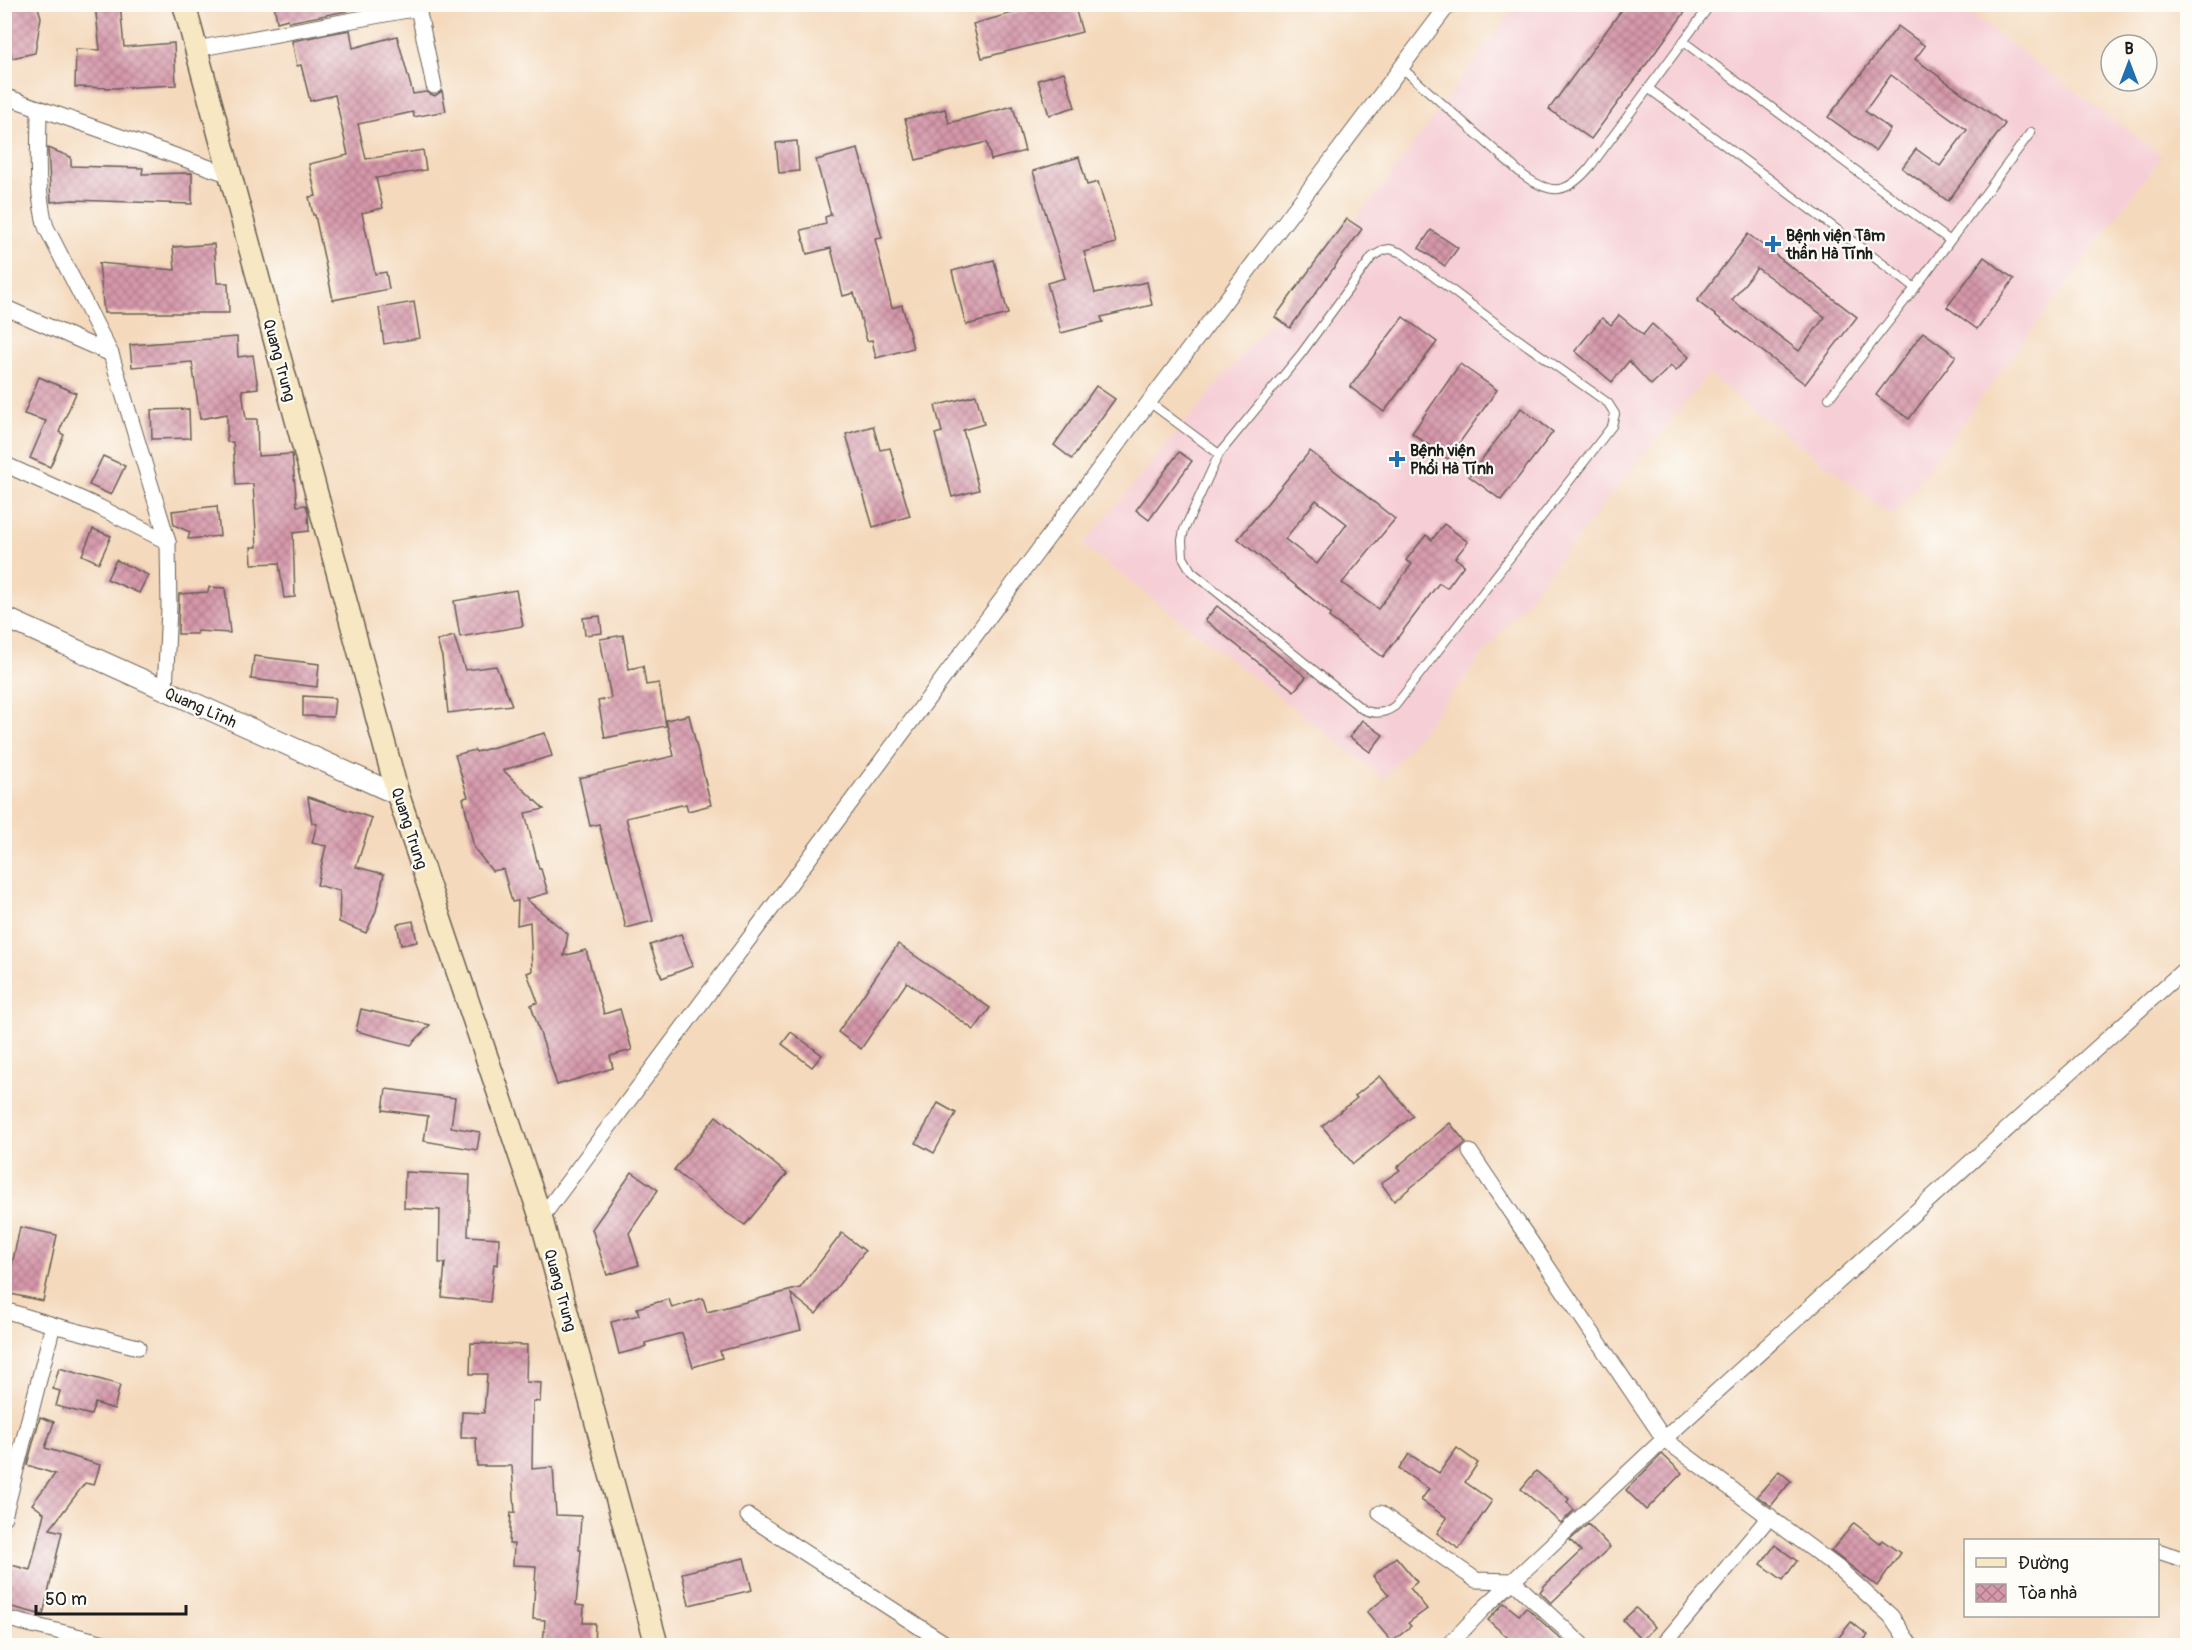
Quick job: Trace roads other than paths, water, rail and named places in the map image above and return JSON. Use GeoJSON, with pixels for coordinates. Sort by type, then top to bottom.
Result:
{"type":"FeatureCollection","features":[{"type":"Feature","properties":{"kind":"main road","name":"Quang Trung"},"geometry":{"type":"LineString","coordinates":[[184,4],[398,795],[541,1218],[657,1646]]}},
{"type":"Feature","properties":{"kind":"street"},"geometry":{"type":"LineString","coordinates":[[541,1218],[1149,402],[1449,4]]}},
{"type":"Feature","properties":{"kind":"street"},"geometry":{"type":"LineString","coordinates":[[196,49],[417,6],[434,86]]}},
{"type":"Feature","properties":{"kind":"street"},"geometry":{"type":"LineString","coordinates":[[4,96],[230,175]]}},
{"type":"Feature","properties":{"kind":"street"},"geometry":{"type":"LineString","coordinates":[[39,108],[39,186],[42,213],[46,226],[111,354],[168,542],[169,608],[165,690]]}},
{"type":"Feature","properties":{"kind":"street"},"geometry":{"type":"LineString","coordinates":[[4,307],[111,354]]}},
{"type":"Feature","properties":{"kind":"street"},"geometry":{"type":"LineString","coordinates":[[4,464],[99,507],[168,542]]}},
{"type":"Feature","properties":{"kind":"street","name":"Quang Lĩnh"},"geometry":{"type":"LineString","coordinates":[[4,617],[398,795]]}},
{"type":"Feature","properties":{"kind":"street"},"geometry":{"type":"LineString","coordinates":[[1448,1646],[1513,1581],[1664,1439],[2187,966]]}},
{"type":"Feature","properties":{"kind":"street"},"geometry":{"type":"LineString","coordinates":[[1470,1152],[1664,1439],[1838,1568],[1891,1616],[1911,1646]]}},
{"type":"Feature","properties":{"kind":"street"},"geometry":{"type":"LineString","coordinates":[[4,1310],[138,1347]]}},
{"type":"Feature","properties":{"kind":"street"},"geometry":{"type":"LineString","coordinates":[[4,1517],[54,1325]]}},
{"type":"Feature","properties":{"kind":"street"},"geometry":{"type":"LineString","coordinates":[[1380,1513],[1476,1580],[1513,1581],[1583,1646]]}},
{"type":"Feature","properties":{"kind":"street"},"geometry":{"type":"LineString","coordinates":[[748,1516],[949,1646]]}},
{"type":"Feature","properties":{"kind":"street"},"geometry":{"type":"LineString","coordinates":[[1662,1646],[1770,1516]]}},
{"type":"Feature","properties":{"kind":"street"},"geometry":{"type":"LineString","coordinates":[[2159,1552],[2187,1561]]}},
{"type":"Feature","properties":{"kind":"street"},"geometry":{"type":"LineString","coordinates":[[4,1618],[117,1646]]}},
{"type":"Feature","properties":{"kind":"lane"},"geometry":{"type":"LineString","coordinates":[[1402,68],[1537,186],[1549,190],[1566,188],[1581,177],[1711,4]]}},
{"type":"Feature","properties":{"kind":"lane"},"geometry":{"type":"LineString","coordinates":[[1684,42],[1949,240]]}},
{"type":"Feature","properties":{"kind":"lane"},"geometry":{"type":"LineString","coordinates":[[1648,88],[1915,288]]}},
{"type":"Feature","properties":{"kind":"lane"},"geometry":{"type":"LineString","coordinates":[[1829,398],[1915,288],[2031,132]]}},
{"type":"Feature","properties":{"kind":"lane"},"geometry":{"type":"LineString","coordinates":[[1390,249],[1402,253],[1608,403],[1615,414],[1611,426],[1395,706],[1382,713],[1372,713],[1362,709],[1191,571],[1185,562],[1182,540],[1184,530],[1220,454],[1301,354],[1372,256],[1390,249]]}},
{"type":"Feature","properties":{"kind":"lane"},"geometry":{"type":"LineString","coordinates":[[1149,402],[1220,454]]}},
{"type":"Feature","properties":{"kind":"place","name":"Bệnh viện Tâm thần Hà Tĩnh"},"geometry":{"type":"Point","coordinates":[1773,244]}},
{"type":"Feature","properties":{"kind":"place","name":"Bệnh viện Phổi Hà Tĩnh"},"geometry":{"type":"Point","coordinates":[1397,459]}}]}
